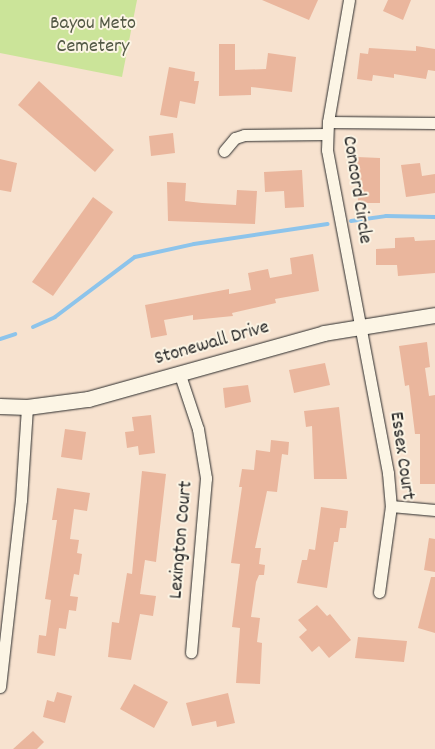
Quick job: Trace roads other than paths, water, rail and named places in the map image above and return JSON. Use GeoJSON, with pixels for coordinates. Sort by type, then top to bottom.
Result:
{"type":"FeatureCollection","features":[{"type":"Feature","properties":{"kind":"street","name":"Concord Circle"},"geometry":{"type":"LineString","coordinates":[[349,0],[327,128],[327,150],[361,326]]}},
{"type":"Feature","properties":{"kind":"street"},"geometry":{"type":"LineString","coordinates":[[224,150],[235,138],[244,135],[327,128],[435,123]]}},
{"type":"Feature","properties":{"kind":"street","name":"Stonewall Drive"},"geometry":{"type":"LineString","coordinates":[[0,406],[27,407],[88,399],[180,375],[268,348],[361,326],[435,315]]}},
{"type":"Feature","properties":{"kind":"street","name":"Essex Court"},"geometry":{"type":"LineString","coordinates":[[361,326],[388,473],[391,506],[379,592]]}},
{"type":"Feature","properties":{"kind":"street","name":"Lexington Court"},"geometry":{"type":"LineString","coordinates":[[180,375],[198,429],[206,478],[190,652]]}},
{"type":"Feature","properties":{"kind":"street"},"geometry":{"type":"LineString","coordinates":[[0,687],[21,500],[27,407]]}},
{"type":"Feature","properties":{"kind":"street"},"geometry":{"type":"LineString","coordinates":[[391,506],[435,510]]}},
{"type":"Feature","properties":{"kind":"waterway"},"geometry":{"type":"LineString","coordinates":[[351,221],[386,216],[435,217]]}},
{"type":"Feature","properties":{"kind":"waterway"},"geometry":{"type":"LineString","coordinates":[[33,327],[55,317],[135,257],[194,244],[328,224]]}},
{"type":"Feature","properties":{"kind":"waterway"},"geometry":{"type":"LineString","coordinates":[[0,339],[15,334]]}},
{"type":"Feature","properties":{"kind":"park label","name":"Bayou Meto Cemetery"},"geometry":{"type":"Point","coordinates":[93,36]}}]}
